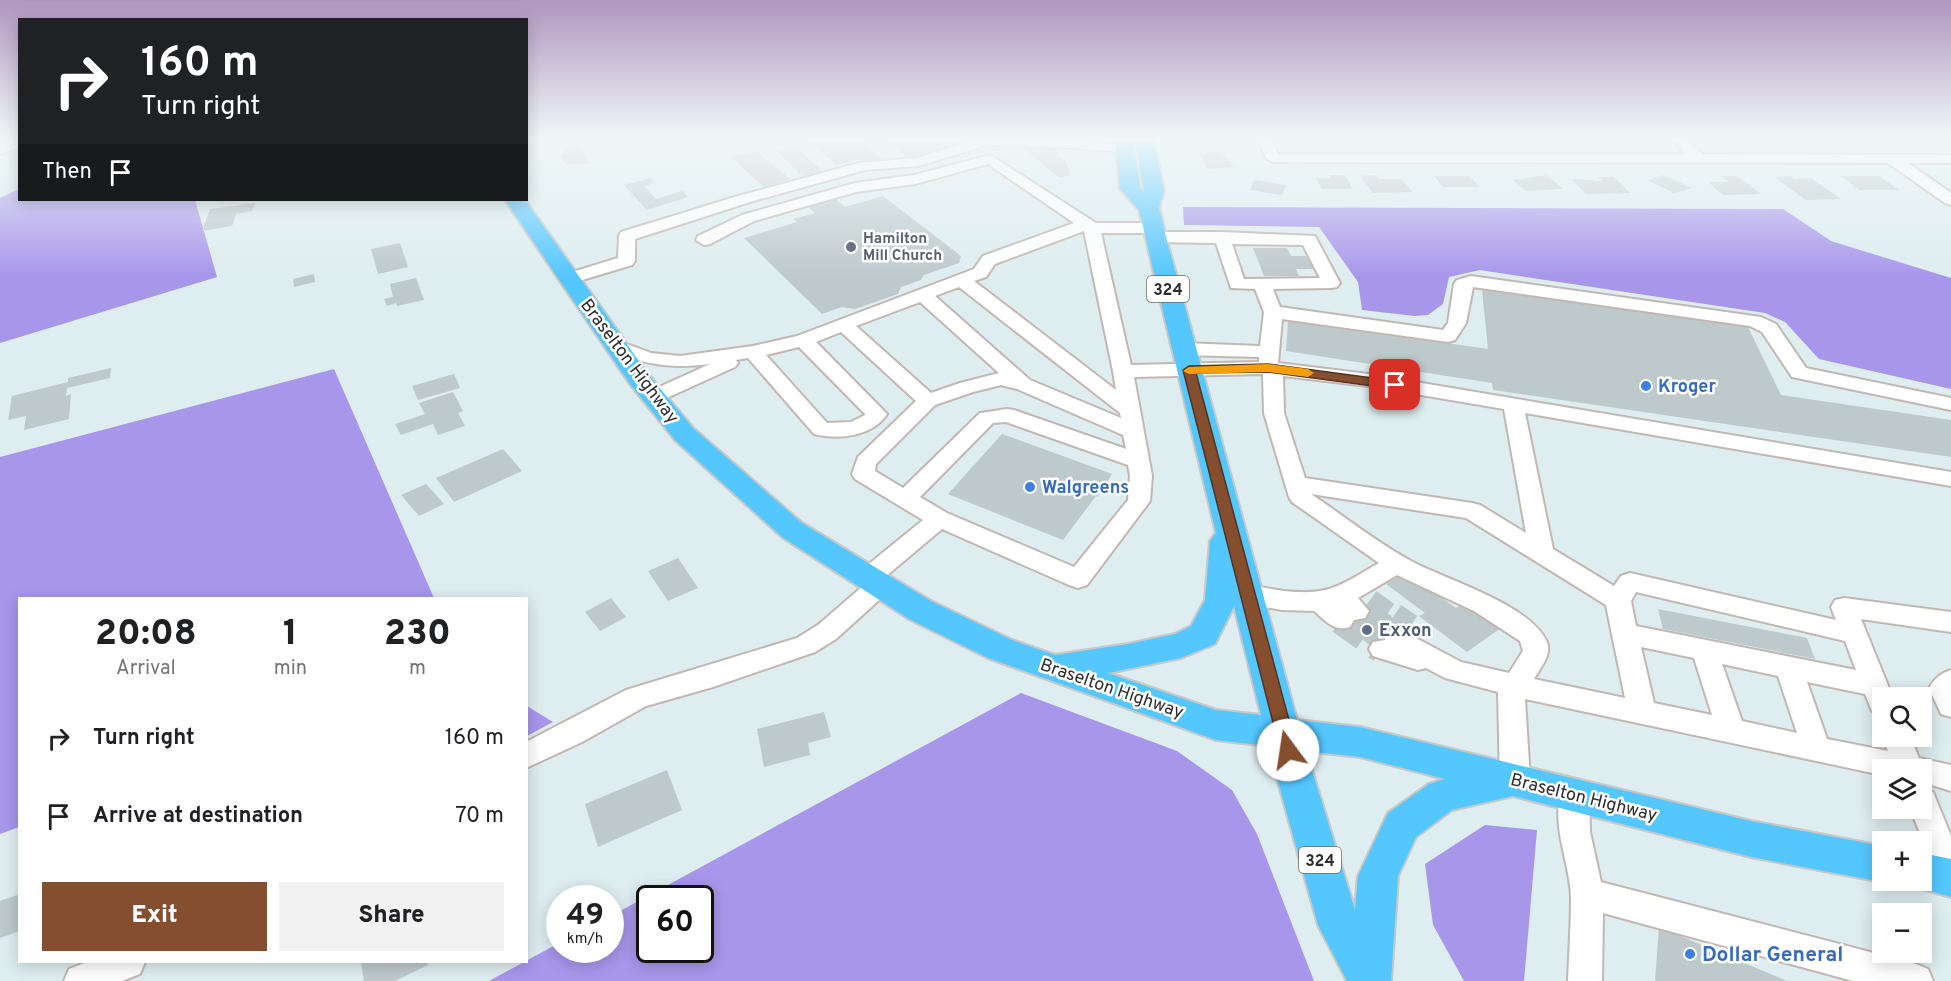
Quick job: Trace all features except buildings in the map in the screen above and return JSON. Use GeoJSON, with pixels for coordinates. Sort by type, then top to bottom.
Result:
{"type":"FeatureCollection","features":[{"type":"Feature","properties":{"kind":"main road"},"geometry":{"type":"LineString","coordinates":[[1129,185],[1154,229]]}},
{"type":"Feature","properties":{"kind":"main road"},"geometry":{"type":"LineString","coordinates":[[1153,185],[1154,229]]}},
{"type":"Feature","properties":{"kind":"main road","name":"Braselton Highway"},"geometry":{"type":"LineString","coordinates":[[516,201],[616,346],[653,397],[684,434],[792,530],[920,610],[1000,649],[1216,724],[1360,742],[1751,839],[1872,862]]}},
{"type":"Feature","properties":{"kind":"main road","name":"324"},"geometry":{"type":"LineString","coordinates":[[1154,229],[1296,783],[1339,925],[1370,981]]}},
{"type":"Feature","properties":{"kind":"main road"},"geometry":{"type":"LineString","coordinates":[[1054,668],[1128,657],[1181,645],[1203,635],[1221,600],[1227,518]]}},
{"type":"Feature","properties":{"kind":"main road"},"geometry":{"type":"LineString","coordinates":[[1370,981],[1378,876],[1402,825],[1442,796],[1515,780]]}},
{"type":"Feature","properties":{"kind":"main road"},"geometry":{"type":"LineString","coordinates":[[1932,873],[1951,876]]}},
{"type":"Feature","properties":{"kind":"street"},"geometry":{"type":"LineString","coordinates":[[569,279],[626,261],[627,236],[796,185]]}},
{"type":"Feature","properties":{"kind":"street"},"geometry":{"type":"LineString","coordinates":[[704,240],[748,218],[855,188],[876,185]]}},
{"type":"Feature","properties":{"kind":"street"},"geometry":{"type":"LineString","coordinates":[[1027,185],[1092,231],[1122,371],[1131,420],[1138,461],[1141,476],[1138,501],[1078,579],[939,519],[863,474],[866,462],[928,401],[967,387],[1001,379],[1023,384],[1131,420]]}},
{"type":"Feature","properties":{"kind":"street"},"geometry":{"type":"LineString","coordinates":[[1929,185],[1951,200]]}},
{"type":"Feature","properties":{"kind":"street"},"geometry":{"type":"LineString","coordinates":[[616,346],[647,358],[680,362],[753,352],[803,340],[980,273],[988,260],[1092,231],[1154,229],[1222,237],[1310,240],[1331,283],[1237,284],[1222,237]]}},
{"type":"Feature","properties":{"kind":"street"},"geometry":{"type":"LineString","coordinates":[[961,280],[1131,420]]}},
{"type":"Feature","properties":{"kind":"street"},"geometry":{"type":"LineString","coordinates":[[1273,312],[1448,336],[1457,323],[1463,284],[1471,281],[1754,321],[1769,328],[1799,374],[1951,405]]}},
{"type":"Feature","properties":{"kind":"street"},"geometry":{"type":"LineString","coordinates":[[1262,284],[1273,312],[1270,363],[1274,413],[1300,496],[1397,564],[1483,604],[1529,634],[1535,644],[1536,652],[1511,693],[1515,780]]}},
{"type":"Feature","properties":{"kind":"street"},"geometry":{"type":"LineString","coordinates":[[923,295],[1023,384]]}},
{"type":"Feature","properties":{"kind":"street"},"geometry":{"type":"LineString","coordinates":[[844,325],[928,401]]}},
{"type":"Feature","properties":{"kind":"street"},"geometry":{"type":"LineString","coordinates":[[803,340],[874,417],[897,431]]}},
{"type":"Feature","properties":{"kind":"street"},"geometry":{"type":"LineString","coordinates":[[653,397],[753,352]]}},
{"type":"Feature","properties":{"kind":"street"},"geometry":{"type":"LineString","coordinates":[[753,352],[821,429],[839,432],[874,417]]}},
{"type":"Feature","properties":{"kind":"street"},"geometry":{"type":"LineString","coordinates":[[1122,371],[1186,359],[1270,363],[1951,479]]}},
{"type":"Feature","properties":{"kind":"street"},"geometry":{"type":"LineString","coordinates":[[1514,405],[1542,554]]}},
{"type":"Feature","properties":{"kind":"street"},"geometry":{"type":"LineString","coordinates":[[904,499],[987,418],[1007,416],[1138,461]]}},
{"type":"Feature","properties":{"kind":"street"},"geometry":{"type":"LineString","coordinates":[[1296,484],[1472,511],[1618,600]]}},
{"type":"Feature","properties":{"kind":"street"},"geometry":{"type":"LineString","coordinates":[[528,755],[636,698],[806,645],[827,632],[874,582],[939,519]]}},
{"type":"Feature","properties":{"kind":"street"},"geometry":{"type":"LineString","coordinates":[[1247,595],[1305,603],[1347,603],[1397,564]]}},
{"type":"Feature","properties":{"kind":"street"},"geometry":{"type":"LineString","coordinates":[[1642,712],[1618,600],[1630,582],[1855,634]]}},
{"type":"Feature","properties":{"kind":"street"},"geometry":{"type":"LineString","coordinates":[[1876,687],[1844,607],[1951,622]]}},
{"type":"Feature","properties":{"kind":"street"},"geometry":{"type":"LineString","coordinates":[[1625,634],[1788,668],[1872,692]]}},
{"type":"Feature","properties":{"kind":"street"},"geometry":{"type":"LineString","coordinates":[[1396,638],[1454,671],[1872,760]]}},
{"type":"Feature","properties":{"kind":"street"},"geometry":{"type":"LineString","coordinates":[[1704,650],[1731,730]]}},
{"type":"Feature","properties":{"kind":"street"},"geometry":{"type":"LineString","coordinates":[[1788,668],[1816,748]]}},
{"type":"Feature","properties":{"kind":"street"},"geometry":{"type":"LineString","coordinates":[[1951,681],[1943,688],[1951,706]]}},
{"type":"Feature","properties":{"kind":"street"},"geometry":{"type":"LineString","coordinates":[[1932,773],[1951,778]]}},
{"type":"Feature","properties":{"kind":"street"},"geometry":{"type":"LineString","coordinates":[[1574,795],[1575,832],[1587,894],[1585,981]]}},
{"type":"Feature","properties":{"kind":"street"},"geometry":{"type":"LineString","coordinates":[[1929,819],[1951,876]]}},
{"type":"Feature","properties":{"kind":"street"},"geometry":{"type":"LineString","coordinates":[[1587,894],[1916,981]]}},
{"type":"Feature","properties":{"kind":"street"},"geometry":{"type":"LineString","coordinates":[[81,981],[126,963]]}},
{"type":"Feature","properties":{"kind":"shaded area"},"geometry":{"type":"Polygon","coordinates":[[[18,189],[18,201],[195,201],[217,277],[0,343],[0,198],[18,189]]]}},
{"type":"Feature","properties":{"kind":"shaded area"},"geometry":{"type":"Polygon","coordinates":[[[1183,207],[1783,209],[1831,241],[1951,278],[1951,389],[1819,359],[1785,322],[1765,313],[1480,270],[1449,277],[1443,304],[1428,315],[1415,316],[1362,310],[1358,282],[1319,227],[1184,225],[1183,207]]]}},
{"type":"Feature","properties":{"kind":"shaded area"},"geometry":{"type":"Polygon","coordinates":[[[334,369],[434,597],[18,597],[18,827],[0,834],[0,457],[334,369]]]}},
{"type":"Feature","properties":{"kind":"shaded area"},"geometry":{"type":"Polygon","coordinates":[[[1021,693],[1177,751],[1232,790],[1257,834],[1314,981],[489,981],[522,963],[528,963],[528,960],[546,950],[546,963],[624,963],[624,909],[636,902],[636,963],[714,963],[714,885],[668,885],[1021,693]]]}},
{"type":"Feature","properties":{"kind":"shaded area"},"geometry":{"type":"Polygon","coordinates":[[[528,707],[553,722],[528,735],[528,707]]]}},
{"type":"Feature","properties":{"kind":"shaded area"},"geometry":{"type":"Polygon","coordinates":[[[1485,825],[1537,830],[1524,981],[1464,981],[1433,925],[1425,864],[1485,825]]]}},
{"type":"Feature","properties":{"kind":"tunnel"},"geometry":{"type":"LineString","coordinates":[[1370,600],[1395,618]]}},
{"type":"Feature","properties":{"kind":"tunnel"},"geometry":{"type":"LineString","coordinates":[[1356,611],[1367,618]]}},
{"type":"Feature","properties":{"kind":"tunnel"},"geometry":{"type":"LineString","coordinates":[[1365,617],[1397,638]]}},
{"type":"Feature","properties":{"kind":"tunnel"},"geometry":{"type":"LineString","coordinates":[[1393,617],[1409,628]]}},
{"type":"Feature","properties":{"kind":"tunnel"},"geometry":{"type":"LineString","coordinates":[[1341,620],[1382,649]]}},
{"type":"Feature","properties":{"kind":"slow traffic"},"geometry":{"type":"LineString","coordinates":[[1189,371],[1268,368],[1308,373]]}},
{"type":"Feature","properties":{"kind":"place","name":"Hamilton Mill Church"},"geometry":{"type":"Point","coordinates":[851,247]}},
{"type":"Feature","properties":{"kind":"place","name":"Kroger"},"geometry":{"type":"Point","coordinates":[1646,386]}},
{"type":"Feature","properties":{"kind":"place","name":"Walgreens"},"geometry":{"type":"Point","coordinates":[1030,487]}},
{"type":"Feature","properties":{"kind":"place","name":"Exxon"},"geometry":{"type":"Point","coordinates":[1367,630]}},
{"type":"Feature","properties":{"kind":"place","name":"Dollar General"},"geometry":{"type":"Point","coordinates":[1690,954]}},
{"type":"Feature","properties":{"kind":"route"},"geometry":{"type":"LineString","coordinates":[[1288,750],[1189,370],[1268,368],[1395,385]]}}]}
